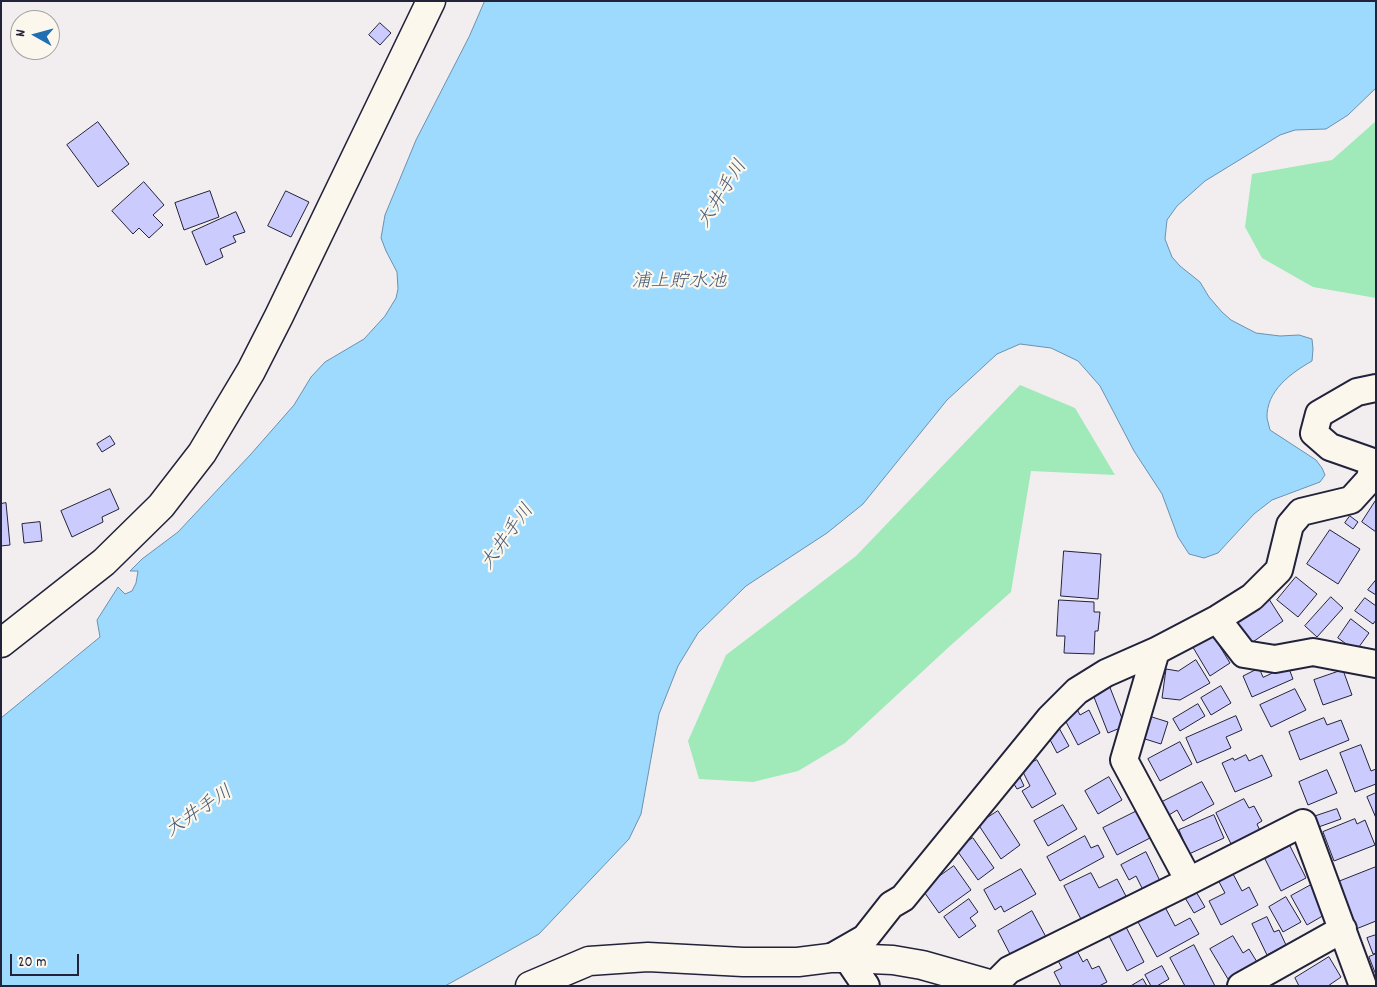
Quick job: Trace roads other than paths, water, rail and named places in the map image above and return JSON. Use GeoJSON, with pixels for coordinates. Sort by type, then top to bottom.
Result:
{"type":"FeatureCollection","features":[{"type":"Feature","properties":{"kind":"street"},"geometry":{"type":"LineString","coordinates":[[1,643],[104,562],[161,506],[202,453],[251,371],[279,316],[430,1]]}},
{"type":"Feature","properties":{"kind":"street"},"geometry":{"type":"LineString","coordinates":[[839,958],[864,938],[891,904],[903,898],[1050,718],[1077,691],[1106,674],[1156,651],[1217,619],[1252,597],[1279,570],[1290,525],[1301,512],[1351,500],[1370,479],[1373,462],[1330,447],[1314,433],[1319,414],[1357,392],[1376,388]]}},
{"type":"Feature","properties":{"kind":"street"},"geometry":{"type":"LineString","coordinates":[[1217,619],[1244,654],[1275,659],[1313,652],[1376,664]]}},
{"type":"Feature","properties":{"kind":"street"},"geometry":{"type":"LineString","coordinates":[[1156,651],[1124,760],[1189,881]]}},
{"type":"Feature","properties":{"kind":"street"},"geometry":{"type":"LineString","coordinates":[[530,986],[589,961],[648,957],[743,962],[798,962],[839,958],[893,960],[922,965],[995,985],[1009,970],[1303,823],[1363,986]]}},
{"type":"Feature","properties":{"kind":"street"},"geometry":{"type":"LineString","coordinates":[[1241,986],[1343,929]]}},
{"type":"Feature","properties":{"kind":"street"},"geometry":{"type":"LineString","coordinates":[[839,958],[866,986]]}},
{"type":"Feature","properties":{"kind":"water","name":"浦上貯水池"},"geometry":{"type":"Polygon","coordinates":[[[485,1],[1376,1],[1376,88],[1348,115],[1326,129],[1295,130],[1280,135],[1205,181],[1177,206],[1167,220],[1165,239],[1172,257],[1200,282],[1209,297],[1231,320],[1256,333],[1280,336],[1299,335],[1312,339],[1312,361],[1288,377],[1275,391],[1268,408],[1267,418],[1270,430],[1316,460],[1325,475],[1320,482],[1272,500],[1254,514],[1218,553],[1204,558],[1189,554],[1178,537],[1162,494],[1134,451],[1100,386],[1078,361],[1051,348],[1020,344],[997,354],[947,400],[863,504],[827,533],[746,586],[698,633],[678,666],[659,714],[641,814],[629,839],[539,934],[445,986],[1,986],[1,718],[100,637],[97,620],[118,587],[125,594],[132,591],[136,583],[138,571],[130,571],[142,559],[178,532],[251,454],[294,405],[311,377],[325,362],[364,339],[385,316],[396,298],[398,289],[397,272],[381,238],[385,215],[416,140],[469,37],[485,1]]]}},
{"type":"Feature","properties":{"kind":"water label","name":"大井手川"},"geometry":{"type":"Point","coordinates":[724,195]}},
{"type":"Feature","properties":{"kind":"water label","name":"大井手川"},"geometry":{"type":"Point","coordinates":[509,538]}},
{"type":"Feature","properties":{"kind":"water label","name":"大井手川"},"geometry":{"type":"Point","coordinates":[200,813]}}]}
